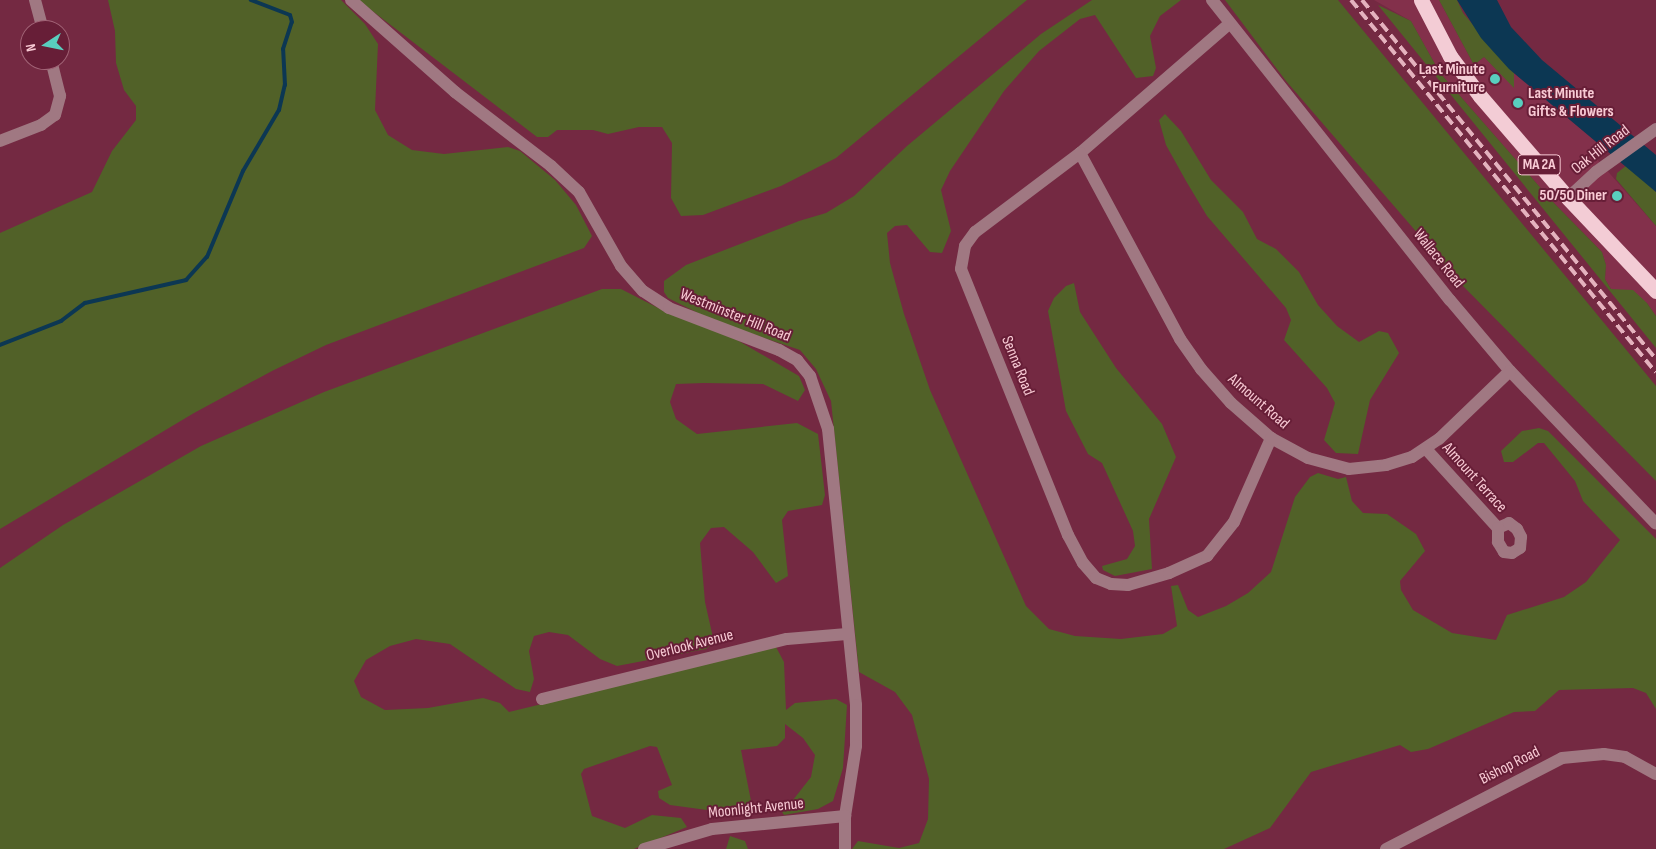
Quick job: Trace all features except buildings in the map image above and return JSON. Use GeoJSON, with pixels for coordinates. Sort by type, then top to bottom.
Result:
{"type":"FeatureCollection","features":[{"type":"Feature","properties":{"kind":"highway","name":"MA 2A"},"geometry":{"type":"LineString","coordinates":[[1421,0],[1460,70],[1568,198],[1656,291]]}},
{"type":"Feature","properties":{"kind":"highway","name":"MA 2A"},"geometry":{"type":"LineString","coordinates":[[1426,0],[1435,28]]}},
{"type":"Feature","properties":{"kind":"street"},"geometry":{"type":"LineString","coordinates":[[35,0],[40,20]]}},
{"type":"Feature","properties":{"kind":"street","name":"Westminster Hill Road"},"geometry":{"type":"LineString","coordinates":[[350,0],[455,92],[570,182],[591,210],[621,266],[643,291],[669,308],[779,350],[804,367],[819,397],[828,429],[847,634],[856,740],[845,816],[845,849]]}},
{"type":"Feature","properties":{"kind":"street","name":"Wallace Road"},"geometry":{"type":"LineString","coordinates":[[1212,0],[1229,24],[1450,300],[1510,371],[1656,524]]}},
{"type":"Feature","properties":{"kind":"street","name":"Senna Road"},"geometry":{"type":"LineString","coordinates":[[1229,24],[1080,153],[975,232],[964,246],[961,261],[965,285],[1068,535],[1083,563],[1103,582],[1128,585],[1169,574],[1207,556],[1234,522],[1271,438]]}},
{"type":"Feature","properties":{"kind":"street"},"geometry":{"type":"LineString","coordinates":[[0,141],[41,125],[55,115],[60,96],[54,70]]}},
{"type":"Feature","properties":{"kind":"street","name":"Oak Hill Road"},"geometry":{"type":"LineString","coordinates":[[1568,198],[1596,172],[1651,132]]}},
{"type":"Feature","properties":{"kind":"street","name":"Almount Road"},"geometry":{"type":"LineString","coordinates":[[1080,153],[1187,349],[1221,392],[1271,438],[1320,463],[1349,468],[1395,463],[1426,449],[1510,371]]}},
{"type":"Feature","properties":{"kind":"street","name":"Almount Terrace"},"geometry":{"type":"LineString","coordinates":[[1426,449],[1498,528]]}},
{"type":"Feature","properties":{"kind":"street","name":"Overlook Avenue"},"geometry":{"type":"LineString","coordinates":[[542,699],[787,639],[847,634]]}},
{"type":"Feature","properties":{"kind":"street","name":"Bishop Road"},"geometry":{"type":"LineString","coordinates":[[1386,849],[1562,758],[1604,754],[1625,757],[1656,774]]}},
{"type":"Feature","properties":{"kind":"street","name":"Moonlight Avenue"},"geometry":{"type":"LineString","coordinates":[[644,849],[712,829],[845,816]]}},
{"type":"Feature","properties":{"kind":"shaded area"},"geometry":{"type":"Polygon","coordinates":[[[1374,0],[1439,0],[1474,65],[1484,57],[1514,87],[1514,73],[1606,150],[1596,158],[1656,226],[1656,316],[1647,303],[1611,289],[1605,279],[1606,265],[1602,252],[1553,202],[1440,73],[1411,21],[1374,0]]]}},
{"type":"Feature","properties":{"kind":"green space"},"geometry":{"type":"Polygon","coordinates":[[[108,0],[341,0],[365,24],[378,44],[375,110],[388,135],[412,150],[444,154],[508,147],[520,151],[555,180],[576,205],[592,236],[584,248],[326,345],[272,371],[194,413],[0,529],[0,233],[92,192],[112,151],[136,120],[136,106],[124,90],[116,63],[115,31],[108,0]]]}},
{"type":"Feature","properties":{"kind":"green space"},"geometry":{"type":"Polygon","coordinates":[[[358,0],[1027,0],[836,158],[781,186],[703,215],[681,216],[671,198],[672,143],[662,127],[639,127],[608,134],[593,130],[557,130],[548,137],[537,137],[358,0]]]}},
{"type":"Feature","properties":{"kind":"green space"},"geometry":{"type":"Polygon","coordinates":[[[1092,0],[1181,0],[1160,16],[1150,36],[1156,68],[1153,76],[1136,78],[1095,15],[1080,19],[1039,51],[1004,91],[950,171],[941,190],[951,231],[942,253],[930,252],[907,225],[895,226],[887,233],[890,263],[904,314],[930,390],[1026,606],[1049,629],[1075,636],[1121,639],[1163,634],[1177,626],[1171,586],[1178,585],[1188,610],[1198,617],[1226,606],[1248,593],[1271,572],[1295,497],[1310,477],[1318,473],[1338,479],[1346,477],[1352,501],[1363,513],[1387,514],[1416,534],[1425,551],[1400,581],[1401,590],[1413,610],[1452,633],[1496,640],[1507,615],[1564,597],[1586,582],[1620,540],[1583,501],[1575,481],[1544,443],[1538,443],[1513,462],[1504,462],[1501,451],[1522,431],[1539,428],[1548,431],[1656,539],[1656,709],[1646,693],[1633,688],[1559,690],[1535,711],[1514,712],[1428,749],[1411,752],[1400,745],[1311,772],[1270,828],[1224,849],[852,849],[858,841],[899,848],[919,843],[928,819],[929,779],[912,715],[895,692],[859,672],[831,401],[816,369],[800,350],[714,321],[668,298],[664,292],[664,281],[686,265],[799,221],[826,213],[854,196],[907,146],[1041,34],[1092,0]]]}},
{"type":"Feature","properties":{"kind":"green space"},"geometry":{"type":"Polygon","coordinates":[[[1225,0],[1338,0],[1656,386],[1656,481],[1464,287],[1286,81],[1225,0]]]}},
{"type":"Feature","properties":{"kind":"green space"},"geometry":{"type":"Polygon","coordinates":[[[1439,0],[1457,0],[1463,13],[1514,73],[1514,88],[1484,57],[1474,65],[1439,0]]]}},
{"type":"Feature","properties":{"kind":"green space"},"geometry":{"type":"Polygon","coordinates":[[[1378,5],[1411,21],[1440,73],[1553,202],[1602,252],[1606,265],[1605,279],[1611,289],[1633,290],[1647,303],[1656,316],[1656,348],[1378,5]]]}},
{"type":"Feature","properties":{"kind":"green space"},"geometry":{"type":"Polygon","coordinates":[[[1165,114],[1181,131],[1211,180],[1243,212],[1257,239],[1276,249],[1299,272],[1318,305],[1337,326],[1359,342],[1379,331],[1388,333],[1399,353],[1370,400],[1358,454],[1336,453],[1324,440],[1335,403],[1327,388],[1284,340],[1291,320],[1286,308],[1207,216],[1186,181],[1166,145],[1159,120],[1165,114]]]}},
{"type":"Feature","properties":{"kind":"green space"},"geometry":{"type":"Polygon","coordinates":[[[1627,165],[1656,192],[1656,226],[1616,179],[1617,173],[1627,165]]]}},
{"type":"Feature","properties":{"kind":"green space"},"geometry":{"type":"Polygon","coordinates":[[[1074,283],[1080,312],[1116,368],[1162,424],[1176,457],[1149,519],[1152,569],[1115,576],[1103,570],[1102,566],[1127,559],[1135,546],[1133,531],[1102,463],[1088,454],[1066,411],[1048,311],[1054,298],[1066,286],[1074,283]]]}},
{"type":"Feature","properties":{"kind":"green space"},"geometry":{"type":"Polygon","coordinates":[[[602,289],[621,289],[666,312],[737,340],[799,376],[805,390],[798,401],[763,384],[704,383],[676,384],[670,402],[676,419],[697,434],[797,423],[818,434],[825,495],[822,505],[788,511],[782,520],[788,576],[776,583],[753,552],[724,527],[711,528],[700,543],[705,602],[714,642],[706,649],[617,666],[600,659],[568,635],[549,632],[534,636],[529,651],[534,679],[530,692],[516,689],[450,644],[416,639],[390,646],[366,660],[354,681],[361,697],[385,710],[428,708],[483,698],[500,703],[509,712],[776,647],[784,662],[786,710],[795,703],[836,699],[847,705],[843,768],[833,801],[818,809],[784,815],[780,809],[793,800],[811,777],[815,755],[803,738],[785,724],[785,738],[777,746],[741,750],[753,811],[751,816],[670,805],[659,798],[658,791],[672,785],[657,747],[650,746],[584,769],[581,774],[592,816],[625,828],[652,815],[681,818],[687,827],[634,849],[0,849],[0,568],[63,525],[201,446],[324,392],[602,289]]]}},
{"type":"Feature","properties":{"kind":"green space"},"geometry":{"type":"Polygon","coordinates":[[[730,836],[745,841],[748,849],[726,849],[730,836]]]}},
{"type":"Feature","properties":{"kind":"water"},"geometry":{"type":"Polygon","coordinates":[[[1457,0],[1497,0],[1511,27],[1542,60],[1656,155],[1656,192],[1509,69],[1481,38],[1457,0]]]}},
{"type":"Feature","properties":{"kind":"waterway"},"geometry":{"type":"LineString","coordinates":[[0,345],[61,321],[85,303],[186,280],[207,257],[243,171],[279,110],[285,85],[283,49],[292,22],[290,15],[251,0]]}},
{"type":"Feature","properties":{"kind":"railway"},"geometry":{"type":"LineString","coordinates":[[1351,0],[1656,372]]}},
{"type":"Feature","properties":{"kind":"railway"},"geometry":{"type":"LineString","coordinates":[[1362,0],[1656,359]]}},
{"type":"Feature","properties":{"kind":"place","name":"Last Minute Furniture"},"geometry":{"type":"Point","coordinates":[1495,79]}},
{"type":"Feature","properties":{"kind":"place","name":"Last Minute Gifts & Flowers"},"geometry":{"type":"Point","coordinates":[1518,103]}},
{"type":"Feature","properties":{"kind":"place","name":"50/50 Diner"},"geometry":{"type":"Point","coordinates":[1617,196]}}]}
